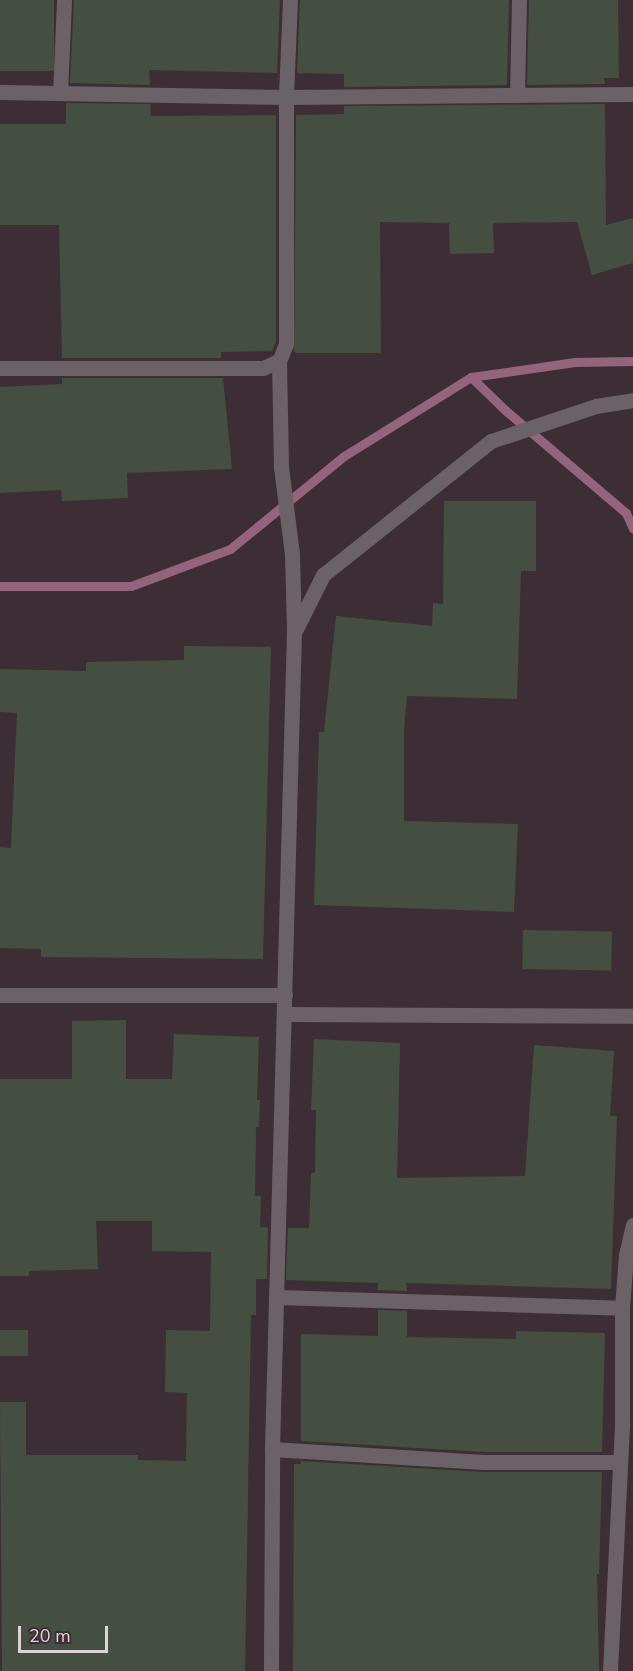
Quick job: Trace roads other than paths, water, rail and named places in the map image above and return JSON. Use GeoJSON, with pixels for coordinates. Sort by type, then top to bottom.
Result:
{"type":"FeatureCollection","features":[{"type":"Feature","properties":{"kind":"street"},"geometry":{"type":"LineString","coordinates":[[60,93],[64,0]]}},
{"type":"Feature","properties":{"kind":"street"},"geometry":{"type":"LineString","coordinates":[[271,1671],[272,1449],[294,633],[292,554],[280,467],[279,361],[286,344],[286,97],[290,0]]}},
{"type":"Feature","properties":{"kind":"street"},"geometry":{"type":"LineString","coordinates":[[517,95],[519,0]]}},
{"type":"Feature","properties":{"kind":"street"},"geometry":{"type":"LineString","coordinates":[[0,92],[286,97],[633,94]]}},
{"type":"Feature","properties":{"kind":"street"},"geometry":{"type":"LineString","coordinates":[[0,368],[263,368],[279,361]]}},
{"type":"Feature","properties":{"kind":"street"},"geometry":{"type":"LineString","coordinates":[[294,633],[323,575],[491,441],[596,406],[633,399]]}},
{"type":"Feature","properties":{"kind":"street"},"geometry":{"type":"LineString","coordinates":[[0,995],[285,995]]}},
{"type":"Feature","properties":{"kind":"street"},"geometry":{"type":"LineString","coordinates":[[284,1014],[633,1016]]}},
{"type":"Feature","properties":{"kind":"street"},"geometry":{"type":"LineString","coordinates":[[610,1671],[621,1423],[622,1308],[626,1255],[633,1225]]}},
{"type":"Feature","properties":{"kind":"street"},"geometry":{"type":"LineString","coordinates":[[277,1297],[622,1308]]}},
{"type":"Feature","properties":{"kind":"street"},"geometry":{"type":"LineString","coordinates":[[272,1449],[484,1462],[618,1462]]}},
{"type":"Feature","properties":{"kind":"waterway"},"geometry":{"type":"LineString","coordinates":[[0,586],[131,586],[230,549],[344,456],[471,377],[575,362],[633,361]]}},
{"type":"Feature","properties":{"kind":"waterway"},"geometry":{"type":"LineString","coordinates":[[471,377],[505,410],[626,513],[633,529]]}}]}
